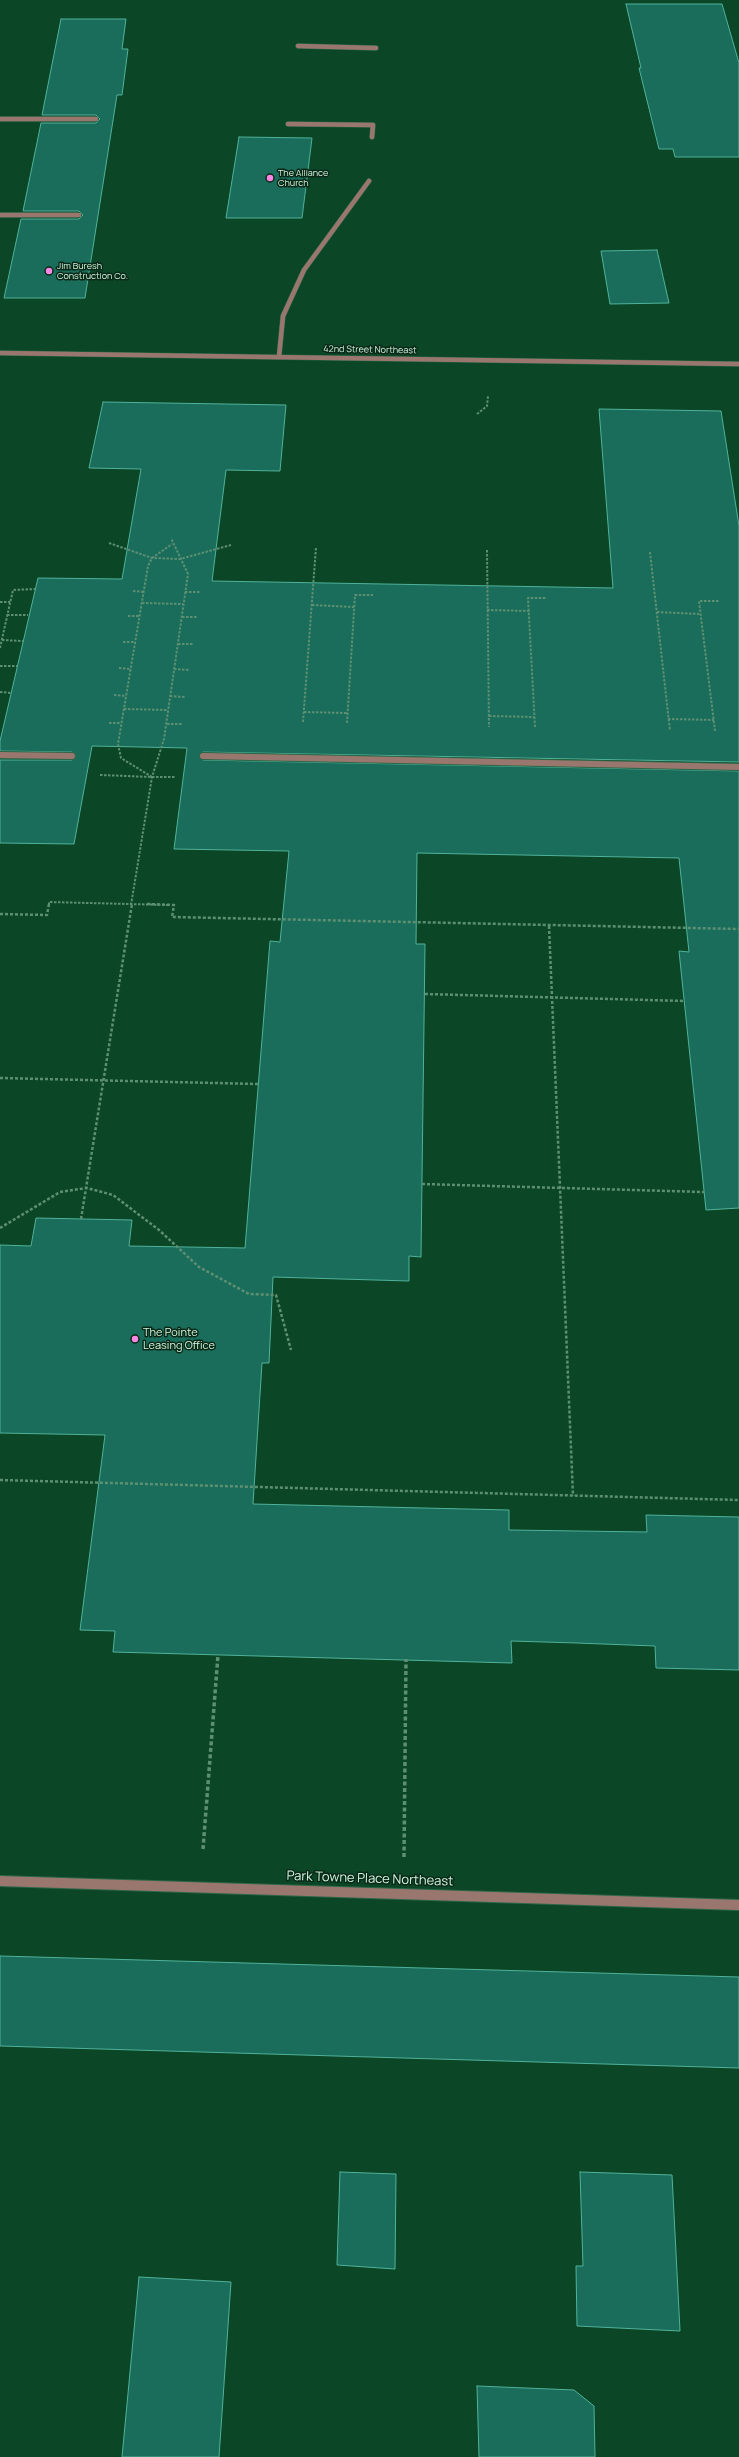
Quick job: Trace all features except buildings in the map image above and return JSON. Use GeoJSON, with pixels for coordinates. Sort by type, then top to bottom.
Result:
{"type":"FeatureCollection","features":[{"type":"Feature","properties":{"kind":"street"},"geometry":{"type":"LineString","coordinates":[[298,46],[376,48]]}},
{"type":"Feature","properties":{"kind":"street"},"geometry":{"type":"LineString","coordinates":[[0,119],[96,119]]}},
{"type":"Feature","properties":{"kind":"street"},"geometry":{"type":"LineString","coordinates":[[288,124],[373,125],[372,137]]}},
{"type":"Feature","properties":{"kind":"street"},"geometry":{"type":"LineString","coordinates":[[279,357],[283,316],[304,270],[369,182]]}},
{"type":"Feature","properties":{"kind":"street"},"geometry":{"type":"LineString","coordinates":[[0,215],[79,214]]}},
{"type":"Feature","properties":{"kind":"street","name":"42nd Street Northeast"},"geometry":{"type":"LineString","coordinates":[[0,353],[739,364]]}},
{"type":"Feature","properties":{"kind":"street"},"geometry":{"type":"LineString","coordinates":[[0,755],[72,756]]}},
{"type":"Feature","properties":{"kind":"street"},"geometry":{"type":"LineString","coordinates":[[203,756],[739,767]]}},
{"type":"Feature","properties":{"kind":"street","name":"Park Towne Place Northeast"},"geometry":{"type":"LineString","coordinates":[[0,1881],[739,1905]]}},
{"type":"Feature","properties":{"kind":"path"},"geometry":{"type":"LineString","coordinates":[[477,414],[487,406],[488,391]]}},
{"type":"Feature","properties":{"kind":"path"},"geometry":{"type":"LineString","coordinates":[[81,1219],[105,1080],[152,776],[164,739],[188,574],[172,544],[171,538]]}},
{"type":"Feature","properties":{"kind":"path"},"geometry":{"type":"LineString","coordinates":[[109,543],[152,558],[180,559],[231,546]]}},
{"type":"Feature","properties":{"kind":"path"},"geometry":{"type":"LineString","coordinates":[[152,776],[121,758],[118,744],[148,566],[152,558],[172,544]]}},
{"type":"Feature","properties":{"kind":"path"},"geometry":{"type":"LineString","coordinates":[[301,758],[316,547]]}},
{"type":"Feature","properties":{"kind":"path"},"geometry":{"type":"LineString","coordinates":[[486,550],[489,762]]}},
{"type":"Feature","properties":{"kind":"path"},"geometry":{"type":"LineString","coordinates":[[650,552],[673,766]]}},
{"type":"Feature","properties":{"kind":"path"},"geometry":{"type":"LineString","coordinates":[[0,648],[13,590],[35,589]]}},
{"type":"Feature","properties":{"kind":"path"},"geometry":{"type":"LineString","coordinates":[[133,591],[144,592]]}},
{"type":"Feature","properties":{"kind":"path"},"geometry":{"type":"LineString","coordinates":[[185,592],[201,592]]}},
{"type":"Feature","properties":{"kind":"path"},"geometry":{"type":"LineString","coordinates":[[347,727],[355,596],[373,596]]}},
{"type":"Feature","properties":{"kind":"path"},"geometry":{"type":"LineString","coordinates":[[535,730],[530,611],[528,598],[546,598]]}},
{"type":"Feature","properties":{"kind":"path"},"geometry":{"type":"LineString","coordinates":[[716,733],[699,614],[699,601],[719,601]]}},
{"type":"Feature","properties":{"kind":"path"},"geometry":{"type":"LineString","coordinates":[[0,602],[10,602]]}},
{"type":"Feature","properties":{"kind":"path"},"geometry":{"type":"LineString","coordinates":[[142,603],[184,604]]}},
{"type":"Feature","properties":{"kind":"path"},"geometry":{"type":"LineString","coordinates":[[312,605],[354,607]]}},
{"type":"Feature","properties":{"kind":"path"},"geometry":{"type":"LineString","coordinates":[[487,610],[530,611]]}},
{"type":"Feature","properties":{"kind":"path"},"geometry":{"type":"LineString","coordinates":[[657,612],[699,614]]}},
{"type":"Feature","properties":{"kind":"path"},"geometry":{"type":"LineString","coordinates":[[7,615],[28,615]]}},
{"type":"Feature","properties":{"kind":"path"},"geometry":{"type":"LineString","coordinates":[[128,616],[140,616]]}},
{"type":"Feature","properties":{"kind":"path"},"geometry":{"type":"LineString","coordinates":[[182,617],[198,617]]}},
{"type":"Feature","properties":{"kind":"path"},"geometry":{"type":"LineString","coordinates":[[2,640],[23,641]]}},
{"type":"Feature","properties":{"kind":"path"},"geometry":{"type":"LineString","coordinates":[[123,642],[136,642]]}},
{"type":"Feature","properties":{"kind":"path"},"geometry":{"type":"LineString","coordinates":[[178,644],[194,644]]}},
{"type":"Feature","properties":{"kind":"path"},"geometry":{"type":"LineString","coordinates":[[0,666],[17,666]]}},
{"type":"Feature","properties":{"kind":"path"},"geometry":{"type":"LineString","coordinates":[[119,668],[131,669]]}},
{"type":"Feature","properties":{"kind":"path"},"geometry":{"type":"LineString","coordinates":[[174,669],[190,670]]}},
{"type":"Feature","properties":{"kind":"path"},"geometry":{"type":"LineString","coordinates":[[0,692],[11,693]]}},
{"type":"Feature","properties":{"kind":"path"},"geometry":{"type":"LineString","coordinates":[[114,695],[126,696]]}},
{"type":"Feature","properties":{"kind":"path"},"geometry":{"type":"LineString","coordinates":[[170,696],[186,696]]}},
{"type":"Feature","properties":{"kind":"path"},"geometry":{"type":"LineString","coordinates":[[124,709],[168,710]]}},
{"type":"Feature","properties":{"kind":"path"},"geometry":{"type":"LineString","coordinates":[[304,712],[348,712]]}},
{"type":"Feature","properties":{"kind":"path"},"geometry":{"type":"LineString","coordinates":[[489,716],[534,717]]}},
{"type":"Feature","properties":{"kind":"path"},"geometry":{"type":"LineString","coordinates":[[668,719],[714,720]]}},
{"type":"Feature","properties":{"kind":"path"},"geometry":{"type":"LineString","coordinates":[[109,723],[122,723]]}},
{"type":"Feature","properties":{"kind":"path"},"geometry":{"type":"LineString","coordinates":[[166,724],[183,724]]}},
{"type":"Feature","properties":{"kind":"path"},"geometry":{"type":"LineString","coordinates":[[72,756],[76,774],[152,776]]}},
{"type":"Feature","properties":{"kind":"path"},"geometry":{"type":"LineString","coordinates":[[0,914],[47,915],[49,902],[133,903],[174,905],[172,917],[739,929]]}},
{"type":"Feature","properties":{"kind":"path"},"geometry":{"type":"LineString","coordinates":[[549,926],[573,1496]]}},
{"type":"Feature","properties":{"kind":"path"},"geometry":{"type":"LineString","coordinates":[[425,994],[552,999],[685,1001]]}},
{"type":"Feature","properties":{"kind":"path"},"geometry":{"type":"LineString","coordinates":[[0,1078],[258,1084]]}},
{"type":"Feature","properties":{"kind":"path"},"geometry":{"type":"LineString","coordinates":[[422,1184],[704,1192]]}},
{"type":"Feature","properties":{"kind":"path"},"geometry":{"type":"LineString","coordinates":[[0,1228],[60,1192],[87,1188],[113,1196],[159,1230],[199,1267],[249,1294],[276,1295],[291,1350]]}},
{"type":"Feature","properties":{"kind":"path"},"geometry":{"type":"LineString","coordinates":[[0,1480],[739,1500]]}},
{"type":"Feature","properties":{"kind":"path"},"geometry":{"type":"LineString","coordinates":[[200,1888],[218,1655]]}},
{"type":"Feature","properties":{"kind":"path"},"geometry":{"type":"LineString","coordinates":[[403,1894],[406,1659]]}},
{"type":"Feature","properties":{"kind":"place","name":"The Alliance Church"},"geometry":{"type":"Point","coordinates":[270,178]}},
{"type":"Feature","properties":{"kind":"place","name":"Jim Buresh Construction Co."},"geometry":{"type":"Point","coordinates":[49,271]}},
{"type":"Feature","properties":{"kind":"place","name":"The Pointe Leasing Office"},"geometry":{"type":"Point","coordinates":[135,1339]}}]}
